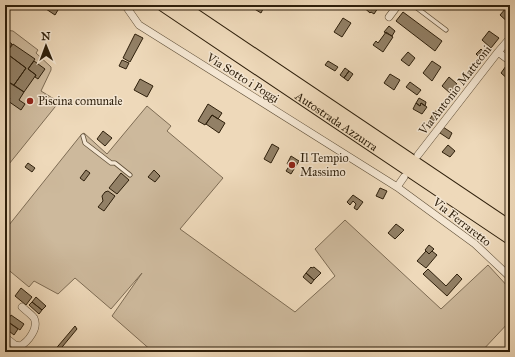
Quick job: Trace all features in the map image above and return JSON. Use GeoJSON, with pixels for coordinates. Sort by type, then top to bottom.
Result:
{"type":"FeatureCollection","features":[{"type":"Feature","properties":{"kind":"highway","name":"Autostrada Azzurra"},"geometry":{"type":"LineString","coordinates":[[163,5],[510,238]]}},
{"type":"Feature","properties":{"kind":"highway","name":"Autostrada Azzurra"},"geometry":{"type":"LineString","coordinates":[[180,5],[510,227]]}},
{"type":"Feature","properties":{"kind":"street","name":"Via Sotto i Poggi"},"geometry":{"type":"LineString","coordinates":[[125,5],[139,25],[397,187]]}},
{"type":"Feature","properties":{"kind":"street"},"geometry":{"type":"LineString","coordinates":[[389,18],[398,5]]}},
{"type":"Feature","properties":{"kind":"street","name":"Via Antonio Matteoni"},"geometry":{"type":"LineString","coordinates":[[418,155],[510,38]]}},
{"type":"Feature","properties":{"kind":"street"},"geometry":{"type":"LineString","coordinates":[[498,52],[510,61]]}},
{"type":"Feature","properties":{"kind":"street"},"geometry":{"type":"LineString","coordinates":[[397,187],[404,177]]}},
{"type":"Feature","properties":{"kind":"street","name":"Via Ferraretto"},"geometry":{"type":"LineString","coordinates":[[397,187],[475,244],[510,277]]}},
{"type":"Feature","properties":{"kind":"street"},"geometry":{"type":"LineString","coordinates":[[5,337],[15,345],[20,346],[26,343],[34,330],[34,318],[22,306]]}},
{"type":"Feature","properties":{"kind":"lane"},"geometry":{"type":"LineString","coordinates":[[413,5],[446,30]]}},
{"type":"Feature","properties":{"kind":"lane"},"geometry":{"type":"LineString","coordinates":[[83,136],[85,143],[110,163],[115,163],[130,175]]}},
{"type":"Feature","properties":{"kind":"shaded area","name":"Piscina comunale"},"geometry":{"type":"Polygon","coordinates":[[[5,30],[13,31],[38,50],[36,53],[51,67],[41,91],[57,102],[55,107],[5,169],[5,30]]]}},
{"type":"Feature","properties":{"kind":"shaded area"},"geometry":{"type":"Polygon","coordinates":[[[147,106],[171,126],[167,131],[223,178],[180,229],[295,312],[335,276],[315,249],[345,220],[441,309],[488,265],[510,289],[510,321],[481,352],[153,352],[112,316],[142,273],[111,309],[75,278],[58,294],[34,281],[29,287],[5,267],[5,222],[9,225],[81,135],[84,133],[107,154],[147,106]]]}},
{"type":"Feature","properties":{"kind":"building"},"geometry":{"type":"Polygon","coordinates":[[[40,5],[61,5],[55,15],[40,5]]]}},
{"type":"Feature","properties":{"kind":"building"},"geometry":{"type":"Polygon","coordinates":[[[248,5],[265,5],[261,13],[248,5]]]}},
{"type":"Feature","properties":{"kind":"building"},"geometry":{"type":"Polygon","coordinates":[[[361,5],[380,5],[374,14],[371,12],[370,13],[361,5]]]}},
{"type":"Feature","properties":{"kind":"building"},"geometry":{"type":"Polygon","coordinates":[[[506,8],[510,12],[510,24],[500,15],[506,8]]]}},
{"type":"Feature","properties":{"kind":"building"},"geometry":{"type":"Polygon","coordinates":[[[403,12],[442,41],[435,51],[396,21],[403,12]]]}},
{"type":"Feature","properties":{"kind":"building"},"geometry":{"type":"Polygon","coordinates":[[[343,18],[351,23],[342,37],[334,32],[343,18]]]}},
{"type":"Feature","properties":{"kind":"building"},"geometry":{"type":"Polygon","coordinates":[[[389,26],[395,31],[392,36],[384,32],[389,26]]]}},
{"type":"Feature","properties":{"kind":"building"},"geometry":{"type":"Polygon","coordinates":[[[489,31],[499,38],[491,48],[482,40],[489,31]]]}},
{"type":"Feature","properties":{"kind":"building"},"geometry":{"type":"Polygon","coordinates":[[[386,32],[393,37],[383,52],[373,45],[376,41],[378,43],[386,32]]]}},
{"type":"Feature","properties":{"kind":"building"},"geometry":{"type":"Polygon","coordinates":[[[135,34],[143,38],[130,62],[123,58],[135,34]]]}},
{"type":"Feature","properties":{"kind":"building"},"geometry":{"type":"Polygon","coordinates":[[[5,39],[12,44],[6,53],[26,68],[14,85],[5,80],[5,39]]]}},
{"type":"Feature","properties":{"kind":"building"},"geometry":{"type":"Polygon","coordinates":[[[13,44],[35,59],[28,69],[36,75],[24,92],[14,85],[26,68],[6,53],[13,44]]]}},
{"type":"Feature","properties":{"kind":"building"},"geometry":{"type":"Polygon","coordinates":[[[481,49],[485,53],[480,58],[476,54],[481,49]]]}},
{"type":"Feature","properties":{"kind":"building"},"geometry":{"type":"Polygon","coordinates":[[[408,52],[415,58],[409,66],[401,60],[408,52]]]}},
{"type":"Feature","properties":{"kind":"building"},"geometry":{"type":"Polygon","coordinates":[[[122,60],[129,63],[126,69],[119,66],[122,60]]]}},
{"type":"Feature","properties":{"kind":"building"},"geometry":{"type":"Polygon","coordinates":[[[34,61],[45,69],[38,79],[35,77],[36,75],[28,69],[34,61]]]}},
{"type":"Feature","properties":{"kind":"building"},"geometry":{"type":"Polygon","coordinates":[[[328,61],[338,67],[335,71],[325,65],[328,61]]]}},
{"type":"Feature","properties":{"kind":"building"},"geometry":{"type":"Polygon","coordinates":[[[432,61],[441,67],[432,81],[423,73],[432,61]]]}},
{"type":"Feature","properties":{"kind":"building"},"geometry":{"type":"Polygon","coordinates":[[[506,66],[510,69],[509,80],[501,73],[506,66]]]}},
{"type":"Feature","properties":{"kind":"building"},"geometry":{"type":"Polygon","coordinates":[[[345,68],[349,71],[344,78],[340,75],[345,68]]]}},
{"type":"Feature","properties":{"kind":"building"},"geometry":{"type":"Polygon","coordinates":[[[349,71],[353,74],[348,81],[344,78],[349,71]]]}},
{"type":"Feature","properties":{"kind":"building"},"geometry":{"type":"Polygon","coordinates":[[[390,74],[400,80],[394,90],[384,83],[390,74]]]}},
{"type":"Feature","properties":{"kind":"building"},"geometry":{"type":"Polygon","coordinates":[[[449,77],[457,84],[450,93],[442,86],[449,77]]]}},
{"type":"Feature","properties":{"kind":"building"},"geometry":{"type":"Polygon","coordinates":[[[140,79],[153,86],[147,97],[134,90],[140,79]]]}},
{"type":"Feature","properties":{"kind":"building"},"geometry":{"type":"Polygon","coordinates":[[[5,80],[24,92],[19,100],[25,104],[21,110],[8,101],[10,98],[7,97],[5,99],[5,80]]]}},
{"type":"Feature","properties":{"kind":"building"},"geometry":{"type":"Polygon","coordinates":[[[410,82],[421,90],[417,95],[406,87],[410,82]]]}},
{"type":"Feature","properties":{"kind":"building"},"geometry":{"type":"Polygon","coordinates":[[[419,98],[426,102],[425,106],[421,103],[420,106],[416,103],[419,98]]]}},
{"type":"Feature","properties":{"kind":"building"},"geometry":{"type":"Polygon","coordinates":[[[416,103],[420,106],[421,103],[427,107],[422,114],[413,109],[416,103]]]}},
{"type":"Feature","properties":{"kind":"building"},"geometry":{"type":"Polygon","coordinates":[[[208,104],[222,113],[218,119],[212,115],[205,125],[198,121],[208,104]]]}},
{"type":"Feature","properties":{"kind":"building"},"geometry":{"type":"Polygon","coordinates":[[[435,111],[439,113],[434,121],[430,119],[435,111]]]}},
{"type":"Feature","properties":{"kind":"building"},"geometry":{"type":"Polygon","coordinates":[[[212,115],[225,123],[219,133],[206,124],[212,115]]]}},
{"type":"Feature","properties":{"kind":"building"},"geometry":{"type":"Polygon","coordinates":[[[443,127],[452,133],[449,139],[440,133],[443,127]]]}},
{"type":"Feature","properties":{"kind":"building"},"geometry":{"type":"Polygon","coordinates":[[[103,131],[112,138],[105,146],[97,139],[103,131]]]}},
{"type":"Feature","properties":{"kind":"building"},"geometry":{"type":"Polygon","coordinates":[[[272,144],[279,148],[271,163],[264,159],[272,144]]]}},
{"type":"Feature","properties":{"kind":"building"},"geometry":{"type":"Polygon","coordinates":[[[448,145],[455,151],[450,157],[442,152],[448,145]]]}},
{"type":"Feature","properties":{"kind":"building","name":"Il Tempio Massimo"},"geometry":{"type":"Polygon","coordinates":[[[291,156],[299,161],[291,174],[286,171],[290,165],[287,164],[291,156]]]}},
{"type":"Feature","properties":{"kind":"building"},"geometry":{"type":"Polygon","coordinates":[[[28,163],[35,168],[32,172],[25,167],[28,163]]]}},
{"type":"Feature","properties":{"kind":"building"},"geometry":{"type":"Polygon","coordinates":[[[86,170],[90,173],[84,181],[80,178],[86,170]]]}},
{"type":"Feature","properties":{"kind":"building"},"geometry":{"type":"Polygon","coordinates":[[[154,170],[160,176],[155,182],[148,177],[154,170]]]}},
{"type":"Feature","properties":{"kind":"building"},"geometry":{"type":"Polygon","coordinates":[[[121,173],[129,180],[117,194],[109,188],[121,173]]]}},
{"type":"Feature","properties":{"kind":"building"},"geometry":{"type":"Polygon","coordinates":[[[380,188],[387,191],[383,199],[376,196],[380,188]]]}},
{"type":"Feature","properties":{"kind":"building"},"geometry":{"type":"Polygon","coordinates":[[[108,191],[115,196],[104,211],[98,207],[103,201],[102,196],[108,191]]]}},
{"type":"Feature","properties":{"kind":"building"},"geometry":{"type":"Polygon","coordinates":[[[353,195],[363,202],[357,210],[354,208],[356,204],[353,201],[350,205],[347,202],[353,195]]]}},
{"type":"Feature","properties":{"kind":"building"},"geometry":{"type":"Polygon","coordinates":[[[396,224],[404,230],[395,239],[388,233],[396,224]]]}},
{"type":"Feature","properties":{"kind":"building"},"geometry":{"type":"Polygon","coordinates":[[[429,245],[434,249],[429,254],[425,250],[429,245]]]}},
{"type":"Feature","properties":{"kind":"building"},"geometry":{"type":"Polygon","coordinates":[[[426,251],[429,254],[432,251],[437,255],[426,268],[417,261],[426,251]]]}},
{"type":"Feature","properties":{"kind":"building"},"geometry":{"type":"Polygon","coordinates":[[[311,267],[314,267],[321,273],[314,280],[306,273],[311,267]]]}},
{"type":"Feature","properties":{"kind":"building"},"geometry":{"type":"Polygon","coordinates":[[[428,269],[446,286],[457,274],[462,279],[447,296],[423,274],[428,269]]]}},
{"type":"Feature","properties":{"kind":"building"},"geometry":{"type":"Polygon","coordinates":[[[306,273],[314,280],[311,284],[303,277],[306,273]]]}},
{"type":"Feature","properties":{"kind":"building"},"geometry":{"type":"Polygon","coordinates":[[[21,288],[32,297],[26,305],[15,296],[21,288]]]}},
{"type":"Feature","properties":{"kind":"building"},"geometry":{"type":"Polygon","coordinates":[[[36,297],[46,306],[42,310],[32,302],[36,297]]]}},
{"type":"Feature","properties":{"kind":"building"},"geometry":{"type":"Polygon","coordinates":[[[32,302],[42,310],[39,314],[29,305],[32,302]]]}},
{"type":"Feature","properties":{"kind":"building"},"geometry":{"type":"Polygon","coordinates":[[[11,315],[24,324],[20,330],[7,321],[11,315]]]}},
{"type":"Feature","properties":{"kind":"building"},"geometry":{"type":"Polygon","coordinates":[[[8,322],[18,329],[14,335],[5,328],[8,322]]]}},
{"type":"Feature","properties":{"kind":"building"},"geometry":{"type":"Polygon","coordinates":[[[75,326],[77,329],[58,352],[53,352],[75,326]]]}},
{"type":"Feature","properties":{"kind":"place","name":"Piscina comunale"},"geometry":{"type":"Point","coordinates":[30,101]}},
{"type":"Feature","properties":{"kind":"place","name":"Il Tempio Massimo"},"geometry":{"type":"Point","coordinates":[292,165]}}]}
